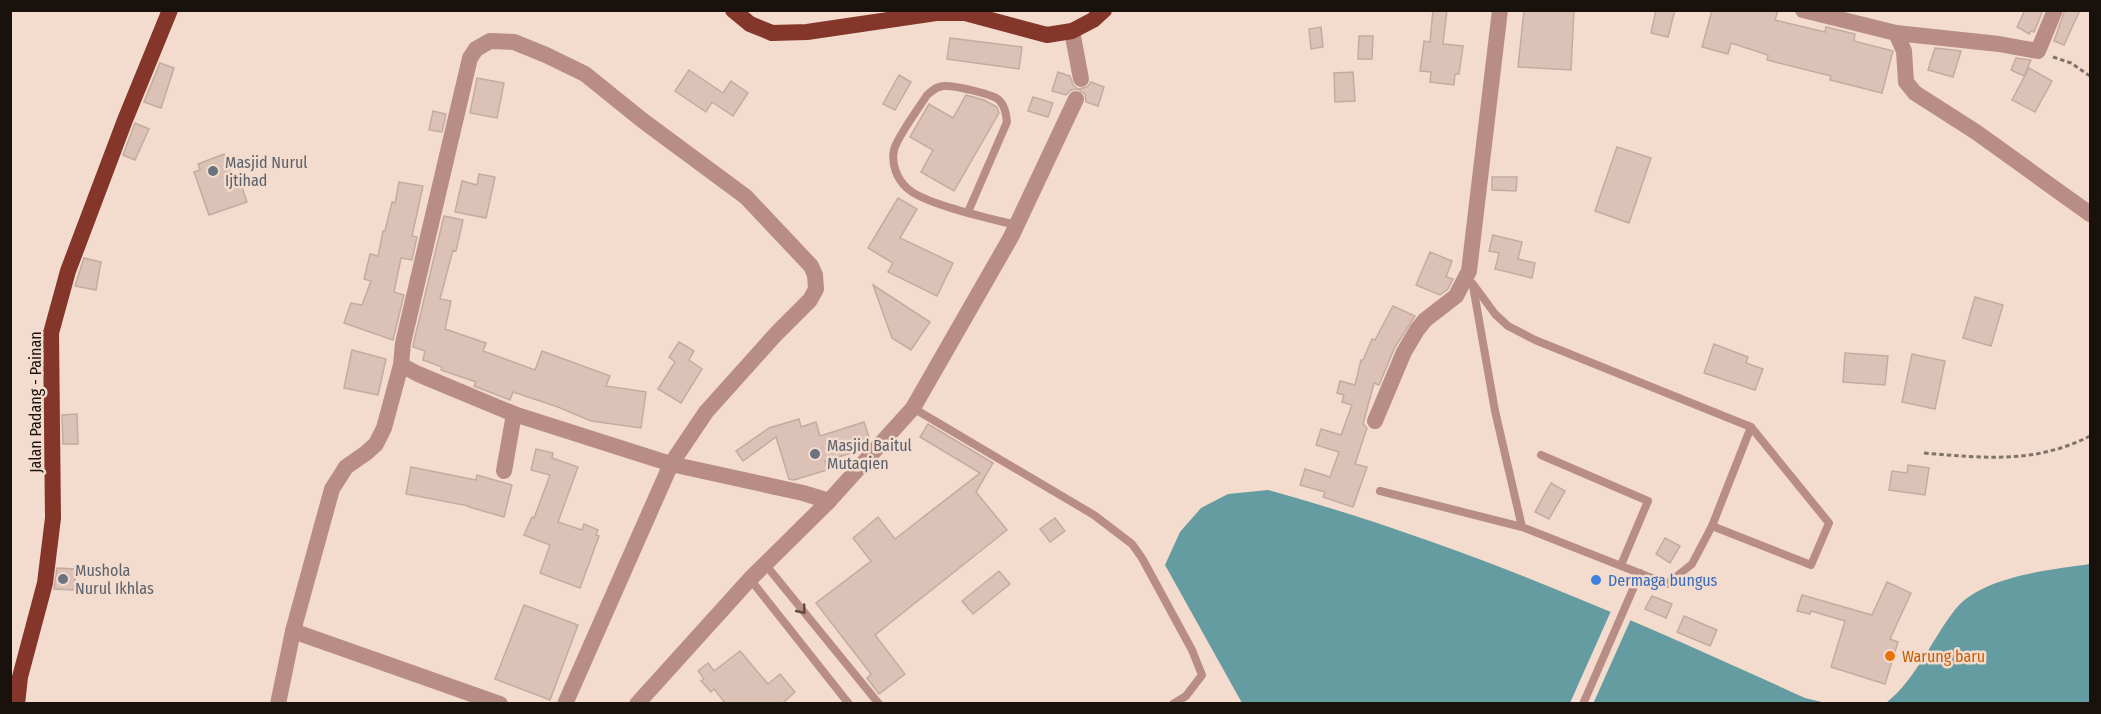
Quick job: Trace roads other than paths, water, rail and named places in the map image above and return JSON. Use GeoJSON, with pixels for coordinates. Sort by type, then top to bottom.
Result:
{"type":"FeatureCollection","features":[{"type":"Feature","properties":{"kind":"highway","name":"Jalan Padang - Painan"},"geometry":{"type":"LineString","coordinates":[[17,704],[20,677],[45,583],[53,518],[51,333],[68,272],[125,120],[170,10]]}},
{"type":"Feature","properties":{"kind":"highway"},"geometry":{"type":"LineString","coordinates":[[733,10],[750,24],[772,33],[807,32],[936,13],[965,13],[1047,35],[1072,32],[1093,20],[1104,10]]}},
{"type":"Feature","properties":{"kind":"street"},"geometry":{"type":"LineString","coordinates":[[1375,422],[1391,381],[1417,330],[1425,320],[1456,296],[1471,277],[1500,10]]}},
{"type":"Feature","properties":{"kind":"street"},"geometry":{"type":"LineString","coordinates":[[1803,10],[1896,33],[1998,44],[2038,51],[2055,10]]}},
{"type":"Feature","properties":{"kind":"street"},"geometry":{"type":"LineString","coordinates":[[1072,32],[1081,79]]}},
{"type":"Feature","properties":{"kind":"street"},"geometry":{"type":"LineString","coordinates":[[1896,33],[1904,51],[1906,82],[1915,93],[1976,132],[2091,214]]}},
{"type":"Feature","properties":{"kind":"street"},"geometry":{"type":"LineString","coordinates":[[278,704],[292,631],[332,489],[346,467],[376,444],[384,428],[401,365],[403,344],[470,58],[476,49],[490,41],[514,42],[585,74],[642,120],[746,196],[811,266],[815,275],[816,289],[810,300],[706,412],[671,464],[572,701]]}},
{"type":"Feature","properties":{"kind":"street"},"geometry":{"type":"LineString","coordinates":[[637,704],[750,579],[829,501],[915,403],[1016,225],[1076,99]]}},
{"type":"Feature","properties":{"kind":"street"},"geometry":{"type":"LineString","coordinates":[[401,365],[514,414],[671,464],[829,501]]}},
{"type":"Feature","properties":{"kind":"street"},"geometry":{"type":"LineString","coordinates":[[504,471],[514,414]]}},
{"type":"Feature","properties":{"kind":"street"},"geometry":{"type":"LineString","coordinates":[[292,631],[500,704]]}},
{"type":"Feature","properties":{"kind":"lane"},"geometry":{"type":"LineString","coordinates":[[968,212],[1007,123],[1006,111],[1000,101],[992,95],[943,86],[927,95],[894,148],[893,161],[897,175],[907,189],[921,198],[968,212],[1016,225]]}},
{"type":"Feature","properties":{"kind":"lane"},"geometry":{"type":"LineString","coordinates":[[1471,277],[1495,314],[1508,326],[1535,340],[1751,427],[1830,523],[1811,565],[1712,526]]}},
{"type":"Feature","properties":{"kind":"lane"},"geometry":{"type":"LineString","coordinates":[[1471,277],[1496,411],[1522,527]]}},
{"type":"Feature","properties":{"kind":"lane"},"geometry":{"type":"LineString","coordinates":[[915,403],[1094,515],[1132,544],[1142,558],[1192,650],[1202,675],[1186,696],[1173,704]]}},
{"type":"Feature","properties":{"kind":"lane"},"geometry":{"type":"LineString","coordinates":[[1380,491],[1522,527],[1667,584],[1692,564],[1712,526],[1751,427]]}},
{"type":"Feature","properties":{"kind":"lane"},"geometry":{"type":"LineString","coordinates":[[1541,455],[1648,501],[1621,566]]}},
{"type":"Feature","properties":{"kind":"lane"},"geometry":{"type":"LineString","coordinates":[[765,564],[879,704]]}},
{"type":"Feature","properties":{"kind":"lane"},"geometry":{"type":"LineString","coordinates":[[1583,704],[1640,573]]}},
{"type":"Feature","properties":{"kind":"lane"},"geometry":{"type":"LineString","coordinates":[[750,579],[849,704]]}},
{"type":"Feature","properties":{"kind":"water"},"geometry":{"type":"Polygon","coordinates":[[[1268,490],[1337,510],[1474,557],[1607,610],[1805,698],[1826,703],[1242,703],[1165,565],[1180,532],[1201,508],[1228,494],[1268,490]]]}},
{"type":"Feature","properties":{"kind":"water"},"geometry":{"type":"Polygon","coordinates":[[[2090,564],[2090,703],[1886,703],[1906,683],[1954,611],[1966,599],[1998,582],[2036,572],[2090,564]]]}},
{"type":"Feature","properties":{"kind":"place","name":"Masjid Nurul Ijtihad"},"geometry":{"type":"Point","coordinates":[213,171]}},
{"type":"Feature","properties":{"kind":"place","name":"Masjid Baitul Mutaqien"},"geometry":{"type":"Point","coordinates":[815,454]}},
{"type":"Feature","properties":{"kind":"place","name":"Mushola Nurul Ikhlas"},"geometry":{"type":"Point","coordinates":[63,579]}},
{"type":"Feature","properties":{"kind":"place","name":"Dermaga bungus"},"geometry":{"type":"Point","coordinates":[1596,580]}},
{"type":"Feature","properties":{"kind":"place","name":"Warung baru"},"geometry":{"type":"Point","coordinates":[1890,656]}}]}
